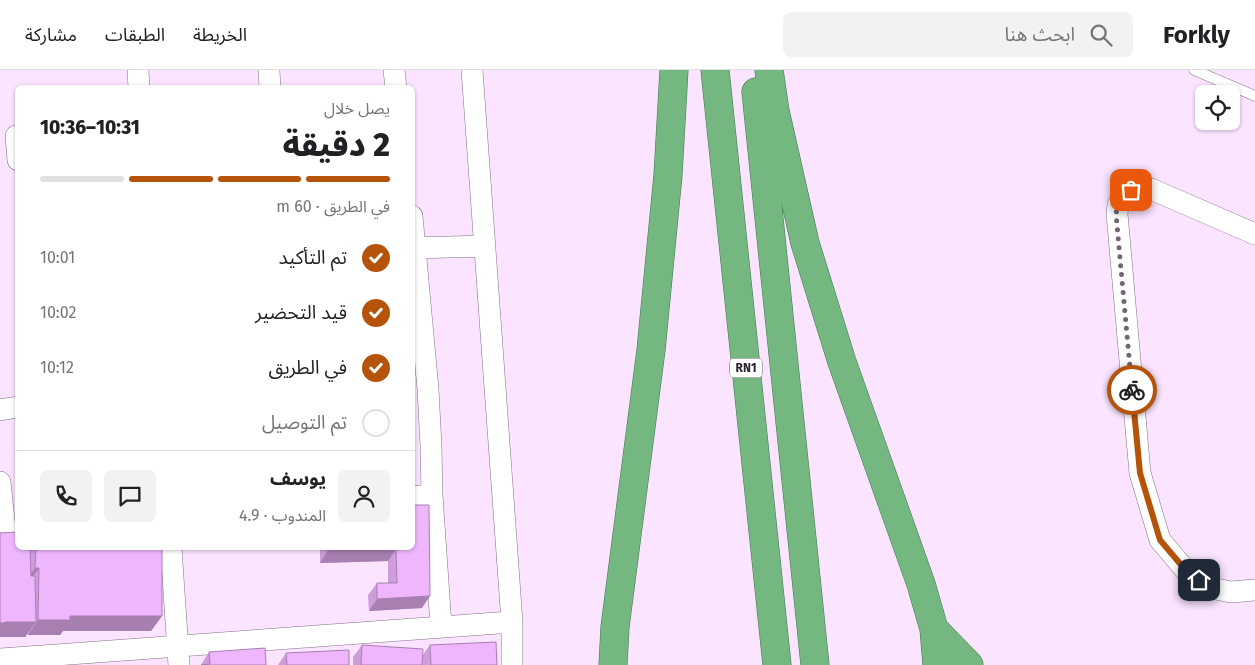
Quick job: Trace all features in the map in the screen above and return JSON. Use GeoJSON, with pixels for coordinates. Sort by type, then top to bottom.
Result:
{"type":"FeatureCollection","features":[{"type":"Feature","properties":{"kind":"highway"},"geometry":{"type":"LineString","coordinates":[[614,665],[615,627],[651,350],[668,175],[674,70]]}},
{"type":"Feature","properties":{"kind":"highway","name":"RN1"},"geometry":{"type":"LineString","coordinates":[[715,70],[778,665]]}},
{"type":"Feature","properties":{"kind":"highway"},"geometry":{"type":"LineString","coordinates":[[753,70],[815,665]]}},
{"type":"Feature","properties":{"kind":"highway"},"geometry":{"type":"LineString","coordinates":[[769,70],[775,111],[805,243],[842,362],[921,584],[934,629],[937,665]]}},
{"type":"Feature","properties":{"kind":"highway"},"geometry":{"type":"LineString","coordinates":[[597,665],[615,627]]}},
{"type":"Feature","properties":{"kind":"highway"},"geometry":{"type":"LineString","coordinates":[[934,629],[970,665]]}},
{"type":"Feature","properties":{"kind":"street"},"geometry":{"type":"LineString","coordinates":[[138,70],[139,85]]}},
{"type":"Feature","properties":{"kind":"street"},"geometry":{"type":"LineString","coordinates":[[269,70],[270,85]]}},
{"type":"Feature","properties":{"kind":"street"},"geometry":{"type":"LineString","coordinates":[[394,70],[396,85]]}},
{"type":"Feature","properties":{"kind":"street"},"geometry":{"type":"LineString","coordinates":[[472,70],[512,622],[512,665]]}},
{"type":"Feature","properties":{"kind":"street"},"geometry":{"type":"LineString","coordinates":[[11,136],[15,150]]}},
{"type":"Feature","properties":{"kind":"street"},"geometry":{"type":"LineString","coordinates":[[1255,234],[1152,189],[1131,190],[1122,197],[1116,214],[1140,473],[1160,540],[1188,573],[1211,588],[1232,592],[1255,590]]}},
{"type":"Feature","properties":{"kind":"street"},"geometry":{"type":"LineString","coordinates":[[441,626],[422,496],[432,446],[420,368],[415,248],[485,246]]}},
{"type":"Feature","properties":{"kind":"street"},"geometry":{"type":"LineString","coordinates":[[0,410],[15,408]]}},
{"type":"Feature","properties":{"kind":"street"},"geometry":{"type":"LineString","coordinates":[[0,482],[8,529]]}},
{"type":"Feature","properties":{"kind":"street"},"geometry":{"type":"LineString","coordinates":[[171,550],[178,655]]}},
{"type":"Feature","properties":{"kind":"street"},"geometry":{"type":"LineString","coordinates":[[0,659],[178,655],[441,626],[512,622]]}},
{"type":"Feature","properties":{"kind":"lane"},"geometry":{"type":"LineString","coordinates":[[1194,70],[1255,96]]}},
{"type":"Feature","properties":{"kind":"building"},"geometry":{"type":"Polygon","coordinates":[[[415,505],[429,505],[430,596],[377,599],[377,583],[397,583],[396,550],[415,550],[415,505]]]}},
{"type":"Feature","properties":{"kind":"building"},"geometry":{"type":"Polygon","coordinates":[[[15,532],[15,550],[30,550],[31,576],[35,576],[36,622],[0,623],[0,533],[15,532]]]}},
{"type":"Feature","properties":{"kind":"building"},"geometry":{"type":"Polygon","coordinates":[[[36,550],[162,550],[162,616],[70,616],[70,620],[38,620],[39,568],[35,568],[36,550]]]}},
{"type":"Feature","properties":{"kind":"building"},"geometry":{"type":"Polygon","coordinates":[[[496,642],[497,665],[431,665],[430,645],[496,642]]]}},
{"type":"Feature","properties":{"kind":"building"},"geometry":{"type":"Polygon","coordinates":[[[362,645],[423,649],[422,665],[361,665],[362,645]]]}},
{"type":"Feature","properties":{"kind":"building"},"geometry":{"type":"Polygon","coordinates":[[[265,648],[266,665],[201,665],[210,664],[209,652],[265,648]]]}},
{"type":"Feature","properties":{"kind":"building"},"geometry":{"type":"Polygon","coordinates":[[[349,650],[349,665],[287,665],[286,653],[349,650]]]}},
{"type":"Feature","properties":{"kind":"way so far"},"geometry":{"type":"LineString","coordinates":[[1131,190],[1122,197],[1116,214],[1132,390]]}},
{"type":"Feature","properties":{"kind":"route"},"geometry":{"type":"LineString","coordinates":[[1132,390],[1140,473],[1160,540],[1188,573],[1199,580]]}}]}
